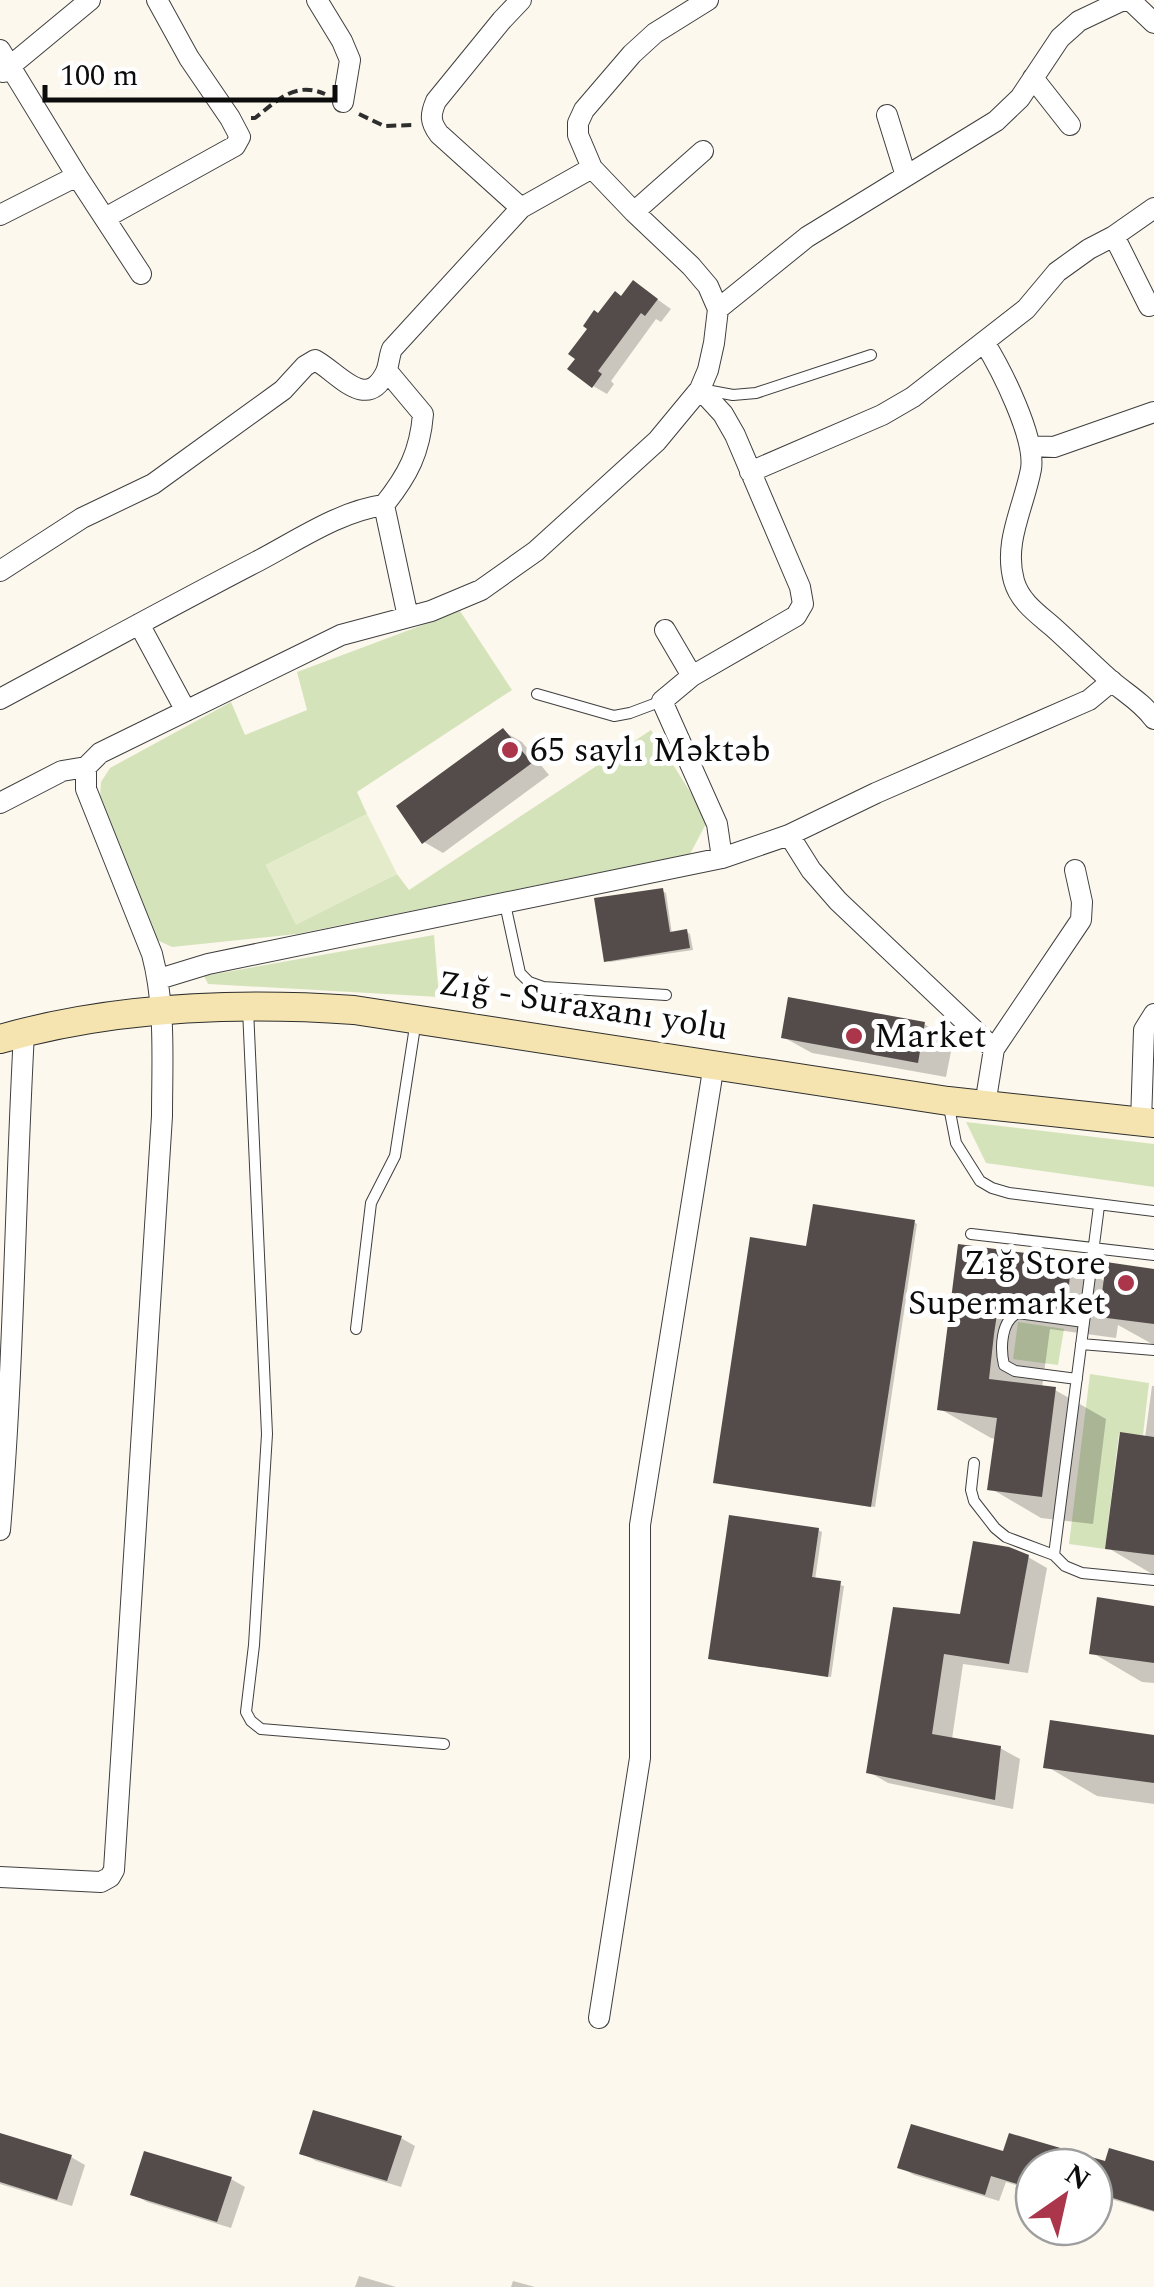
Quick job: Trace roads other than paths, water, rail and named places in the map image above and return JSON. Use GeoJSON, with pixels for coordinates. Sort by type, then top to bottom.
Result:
{"type":"FeatureCollection","features":[{"type":"Feature","properties":{"kind":"main road","name":"Zığ - Suraxanı yolu"},"geometry":{"type":"LineString","coordinates":[[12,1036],[88,1019],[161,1012],[295,1006],[354,1010],[948,1100],[1148,1123]]}},
{"type":"Feature","properties":{"kind":"street"},"geometry":{"type":"LineString","coordinates":[[90,0],[4,63],[141,274]]}},
{"type":"Feature","properties":{"kind":"street"},"geometry":{"type":"LineString","coordinates":[[105,218],[235,146],[240,137],[157,0]]}},
{"type":"Feature","properties":{"kind":"street"},"geometry":{"type":"LineString","coordinates":[[316,0],[350,60],[343,102]]}},
{"type":"Feature","properties":{"kind":"street"},"geometry":{"type":"LineString","coordinates":[[521,208],[439,134],[431,124],[431,111],[522,0]]}},
{"type":"Feature","properties":{"kind":"street"},"geometry":{"type":"LineString","coordinates":[[0,803],[62,771],[86,768],[100,753],[340,635],[431,611],[482,590],[536,552],[657,441],[700,389],[708,370],[718,309],[708,286],[691,266],[592,168],[578,136],[578,123],[584,110],[655,32],[708,0]]}},
{"type":"Feature","properties":{"kind":"street"},"geometry":{"type":"LineString","coordinates":[[718,309],[807,237],[996,121],[1020,98],[1060,38],[1078,21],[1121,1],[1132,0],[1154,23]]}},
{"type":"Feature","properties":{"kind":"street"},"geometry":{"type":"LineString","coordinates":[[1033,78],[1070,125]]}},
{"type":"Feature","properties":{"kind":"street"},"geometry":{"type":"LineString","coordinates":[[887,116],[906,176]]}},
{"type":"Feature","properties":{"kind":"street"},"geometry":{"type":"LineString","coordinates":[[634,212],[702,151]]}},
{"type":"Feature","properties":{"kind":"street"},"geometry":{"type":"LineString","coordinates":[[0,571],[82,518],[153,484],[283,390],[315,360],[355,390],[365,391],[374,386],[387,371],[392,349],[521,208],[592,168]]}},
{"type":"Feature","properties":{"kind":"street"},"geometry":{"type":"LineString","coordinates":[[0,215],[78,176]]}},
{"type":"Feature","properties":{"kind":"street"},"geometry":{"type":"LineString","coordinates":[[750,472],[913,398],[1026,309],[1057,272],[1154,208]]}},
{"type":"Feature","properties":{"kind":"street"},"geometry":{"type":"LineString","coordinates":[[1114,236],[1149,306]]}},
{"type":"Feature","properties":{"kind":"street"},"geometry":{"type":"LineString","coordinates":[[984,342],[1000,369],[1030,446],[1031,466],[1011,554],[1014,581],[1023,600],[1153,716]]}},
{"type":"Feature","properties":{"kind":"street"},"geometry":{"type":"LineString","coordinates":[[0,700],[322,527],[363,508],[384,505],[404,480],[422,439],[424,414],[387,371]]}},
{"type":"Feature","properties":{"kind":"street"},"geometry":{"type":"LineString","coordinates":[[700,389],[723,414],[800,588],[803,604],[796,616],[692,676],[662,701],[717,824],[722,858]]}},
{"type":"Feature","properties":{"kind":"street"},"geometry":{"type":"LineString","coordinates":[[1030,446],[1054,447],[1154,412]]}},
{"type":"Feature","properties":{"kind":"street"},"geometry":{"type":"LineString","coordinates":[[384,505],[408,617]]}},
{"type":"Feature","properties":{"kind":"street"},"geometry":{"type":"LineString","coordinates":[[139,624],[186,711]]}},
{"type":"Feature","properties":{"kind":"street"},"geometry":{"type":"LineString","coordinates":[[665,630],[692,676]]}},
{"type":"Feature","properties":{"kind":"street"},"geometry":{"type":"LineString","coordinates":[[159,979],[208,964],[722,858],[789,835],[1089,700],[1112,682]]}},
{"type":"Feature","properties":{"kind":"street"},"geometry":{"type":"LineString","coordinates":[[0,1878],[101,1882],[110,1878],[114,1870],[162,1116],[161,1012],[159,979],[152,954],[86,790],[86,768]]}},
{"type":"Feature","properties":{"kind":"street"},"geometry":{"type":"LineString","coordinates":[[789,835],[810,870],[838,901],[994,1048]]}},
{"type":"Feature","properties":{"kind":"street"},"geometry":{"type":"LineString","coordinates":[[985,1105],[994,1048],[1080,920],[1082,902],[1075,870]]}},
{"type":"Feature","properties":{"kind":"street"},"geometry":{"type":"LineString","coordinates":[[1148,1123],[1144,1030],[1154,1014]]}},
{"type":"Feature","properties":{"kind":"street"},"geometry":{"type":"LineString","coordinates":[[0,1530],[9,1426],[18,1134],[12,1036]]}},
{"type":"Feature","properties":{"kind":"street"},"geometry":{"type":"LineString","coordinates":[[599,2018],[640,1758],[640,1525],[714,1064]]}},
{"type":"Feature","properties":{"kind":"lane"},"geometry":{"type":"LineString","coordinates":[[700,389],[732,395],[756,393],[870,356]]}},
{"type":"Feature","properties":{"kind":"lane"},"geometry":{"type":"LineString","coordinates":[[537,694],[614,716],[662,701]]}},
{"type":"Feature","properties":{"kind":"lane"},"geometry":{"type":"LineString","coordinates":[[505,904],[520,973],[530,982],[543,987],[666,995]]}},
{"type":"Feature","properties":{"kind":"lane"},"geometry":{"type":"LineString","coordinates":[[248,1008],[267,1434],[257,1608],[246,1712],[261,1729],[444,1744]]}},
{"type":"Feature","properties":{"kind":"lane"},"geometry":{"type":"LineString","coordinates":[[356,1329],[370,1203],[395,1156],[416,1019]]}},
{"type":"Feature","properties":{"kind":"lane"},"geometry":{"type":"LineString","coordinates":[[948,1100],[956,1143],[980,1181],[992,1188],[1154,1211]]}},
{"type":"Feature","properties":{"kind":"lane"},"geometry":{"type":"LineString","coordinates":[[1054,1556],[1099,1206]]}},
{"type":"Feature","properties":{"kind":"lane"},"geometry":{"type":"LineString","coordinates":[[971,1234],[1154,1255]]}},
{"type":"Feature","properties":{"kind":"lane"},"geometry":{"type":"LineString","coordinates":[[1077,1378],[1008,1368],[1002,1359],[1006,1322],[1018,1313],[1084,1322]]}},
{"type":"Feature","properties":{"kind":"lane"},"geometry":{"type":"LineString","coordinates":[[1082,1344],[1154,1350]]}},
{"type":"Feature","properties":{"kind":"lane"},"geometry":{"type":"LineString","coordinates":[[974,1462],[974,1501],[1006,1537],[1054,1556],[1082,1573],[1154,1580]]}},
{"type":"Feature","properties":{"kind":"place","name":"65 saylı Məktəb"},"geometry":{"type":"Point","coordinates":[510,750]}},
{"type":"Feature","properties":{"kind":"place","name":"Market"},"geometry":{"type":"Point","coordinates":[854,1036]}},
{"type":"Feature","properties":{"kind":"place","name":"Zığ Store Supermarket"},"geometry":{"type":"Point","coordinates":[1126,1283]}}]}
